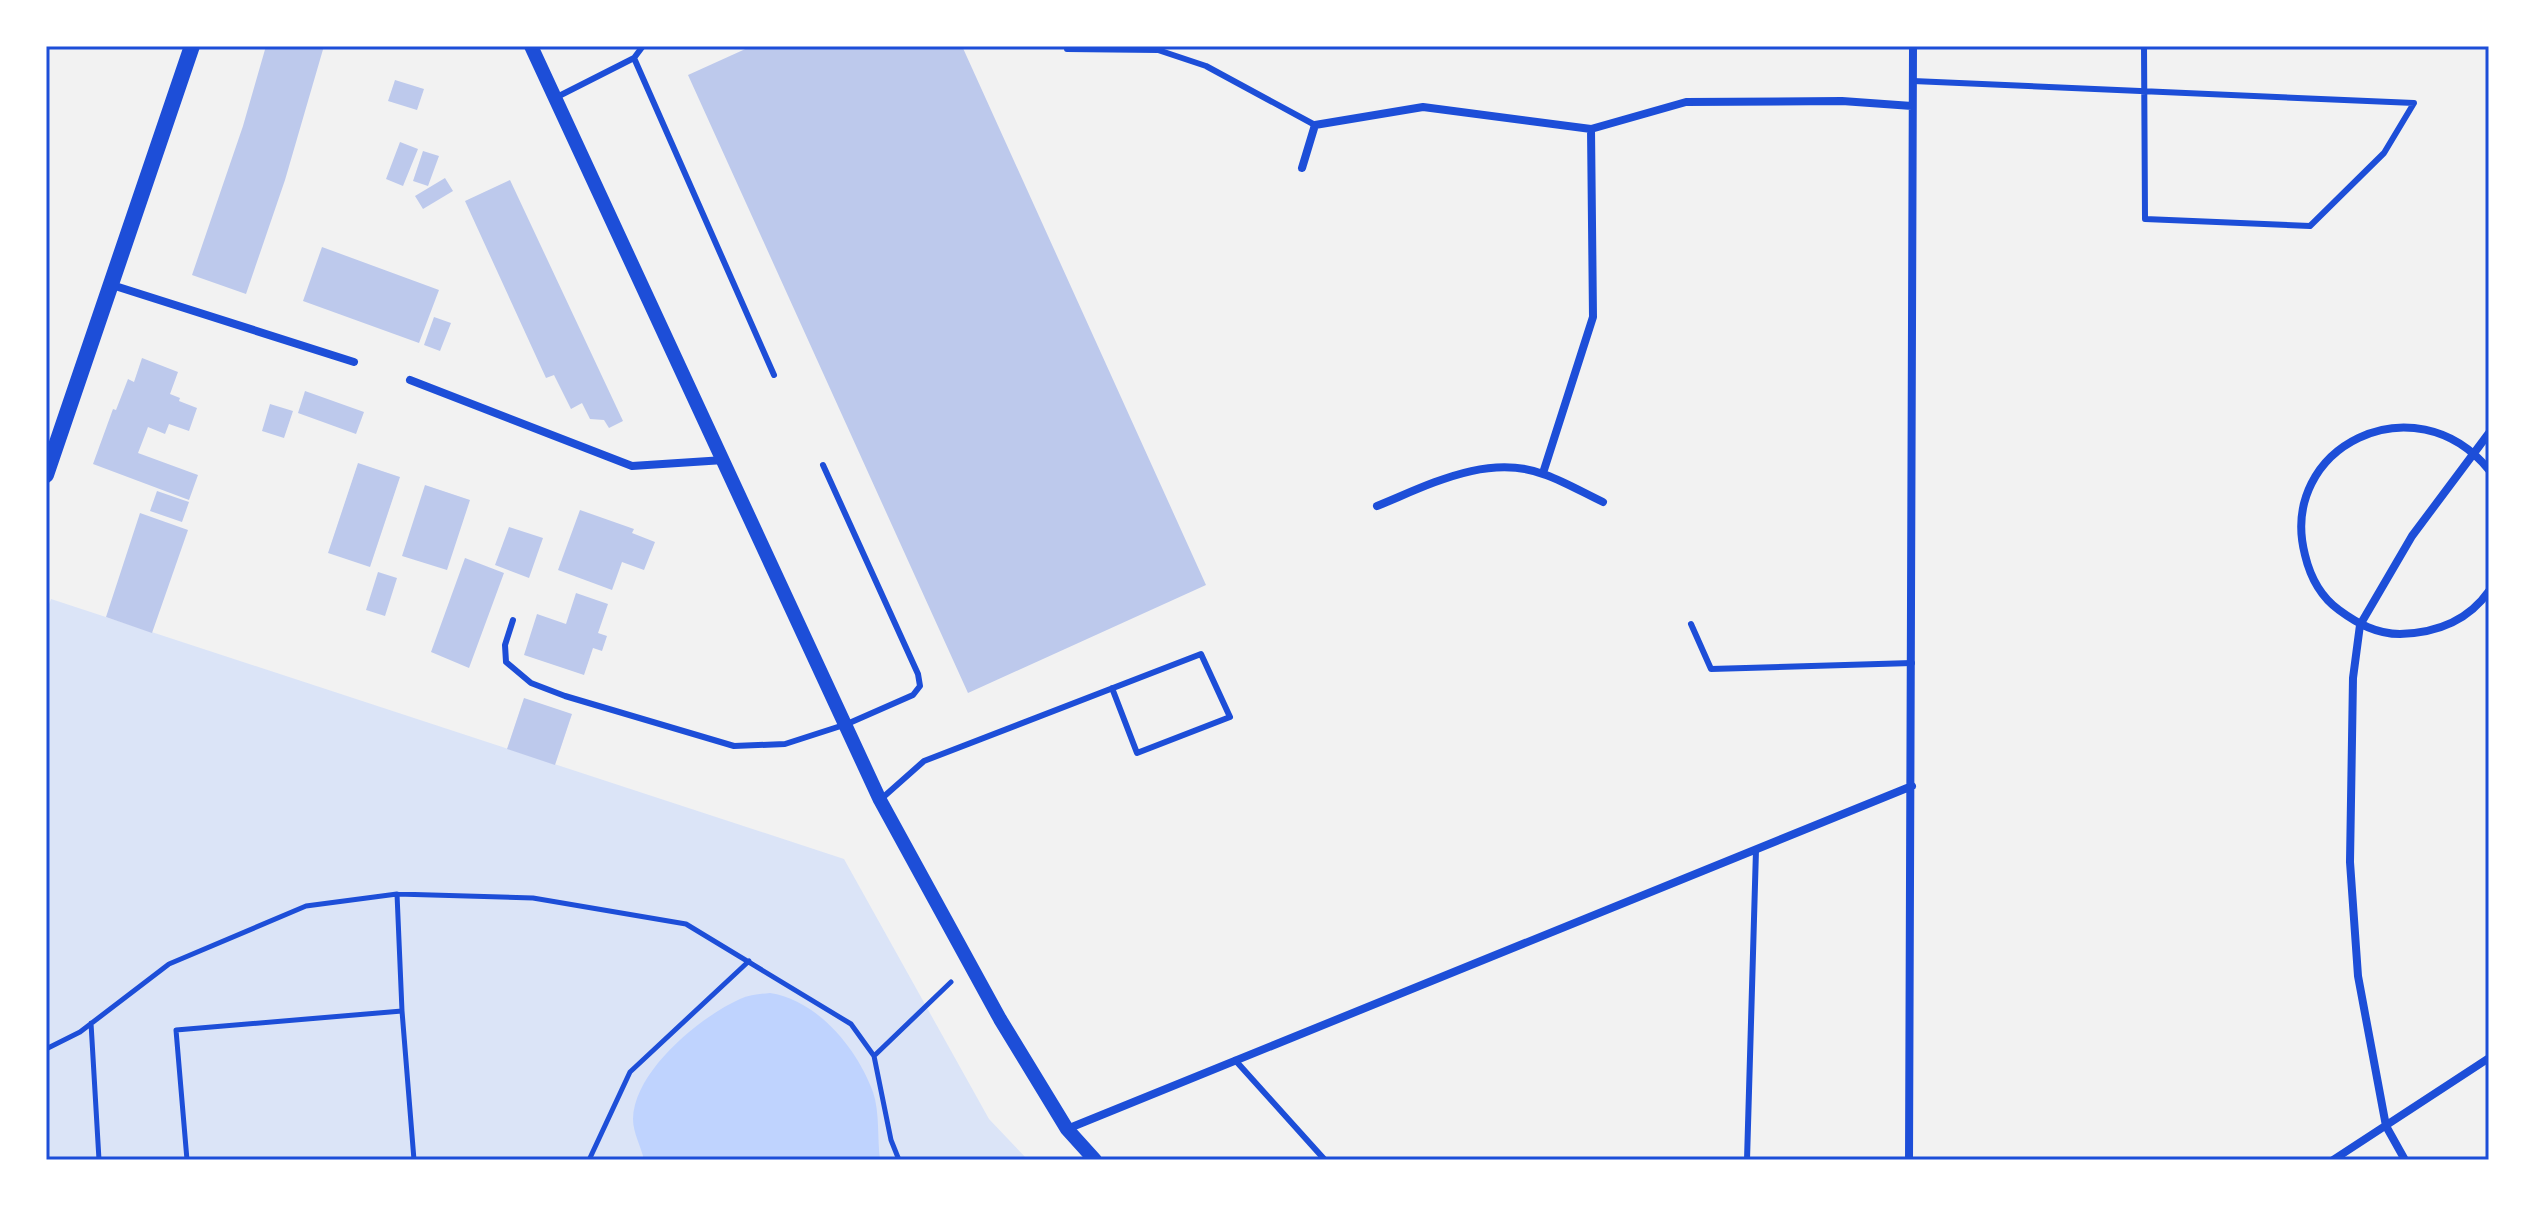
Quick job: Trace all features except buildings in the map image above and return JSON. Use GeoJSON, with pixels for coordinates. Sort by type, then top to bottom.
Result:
{"type":"FeatureCollection","features":[{"type":"Feature","properties":{"kind":"main road"},"geometry":{"type":"LineString","coordinates":[[46,475],[192,46]]}},
{"type":"Feature","properties":{"kind":"street"},"geometry":{"type":"LineString","coordinates":[[531,46],[880,800],[970,964],[1067,1129],[1095,1160]]}},
{"type":"Feature","properties":{"kind":"street"},"geometry":{"type":"LineString","coordinates":[[1909,1160],[1913,46]]}},
{"type":"Feature","properties":{"kind":"street"},"geometry":{"type":"LineString","coordinates":[[1302,168],[1315,125],[1423,107],[1591,129],[1686,102],[1842,101],[1912,106]]}},
{"type":"Feature","properties":{"kind":"street"},"geometry":{"type":"LineString","coordinates":[[1543,473],[1593,317],[1591,129]]}},
{"type":"Feature","properties":{"kind":"street"},"geometry":{"type":"LineString","coordinates":[[112,285],[354,362]]}},
{"type":"Feature","properties":{"kind":"street"},"geometry":{"type":"LineString","coordinates":[[410,380],[632,466],[724,460]]}},
{"type":"Feature","properties":{"kind":"street"},"geometry":{"type":"LineString","coordinates":[[2489,470],[2475,453],[2445,434],[2410,426],[2375,430],[2343,446],[2319,472],[2303,505],[2301,540],[2310,575],[2331,604],[2360,625],[2391,634],[2424,634],[2455,623],[2481,602],[2489,591]]}},
{"type":"Feature","properties":{"kind":"street"},"geometry":{"type":"LineString","coordinates":[[2405,1160],[2386,1126],[2358,976],[2350,862],[2353,678],[2360,625],[2412,536],[2489,433]]}},
{"type":"Feature","properties":{"kind":"street"},"geometry":{"type":"LineString","coordinates":[[1377,506],[1450,476],[1503,466],[1543,473],[1603,502]]}},
{"type":"Feature","properties":{"kind":"street"},"geometry":{"type":"LineString","coordinates":[[1067,1129],[1912,786]]}},
{"type":"Feature","properties":{"kind":"street"},"geometry":{"type":"LineString","coordinates":[[2333,1160],[2489,1058]]}},
{"type":"Feature","properties":{"kind":"lane"},"geometry":{"type":"LineString","coordinates":[[555,98],[634,58],[643,46]]}},
{"type":"Feature","properties":{"kind":"lane"},"geometry":{"type":"LineString","coordinates":[[1913,81],[2145,91],[2414,103],[2384,153],[2310,226],[2145,219],[2145,91],[2144,46]]}},
{"type":"Feature","properties":{"kind":"lane"},"geometry":{"type":"LineString","coordinates":[[1067,49],[1158,50],[1206,66],[1315,125]]}},
{"type":"Feature","properties":{"kind":"lane"},"geometry":{"type":"LineString","coordinates":[[634,58],[774,375]]}},
{"type":"Feature","properties":{"kind":"lane"},"geometry":{"type":"LineString","coordinates":[[513,620],[505,645],[506,662],[531,683],[734,746],[785,744],[847,724],[913,695],[920,686],[918,674],[823,465]]}},
{"type":"Feature","properties":{"kind":"lane"},"geometry":{"type":"LineString","coordinates":[[1691,624],[1711,669],[1912,663]]}},
{"type":"Feature","properties":{"kind":"lane"},"geometry":{"type":"LineString","coordinates":[[880,800],[924,761],[1112,688],[1201,654],[1230,717],[1137,753],[1112,688]]}},
{"type":"Feature","properties":{"kind":"lane"},"geometry":{"type":"LineString","coordinates":[[1747,1160],[1756,850]]}},
{"type":"Feature","properties":{"kind":"lane"},"geometry":{"type":"LineString","coordinates":[[1235,1060],[1325,1160]]}},
{"type":"Feature","properties":{"kind":"path"},"geometry":{"type":"LineString","coordinates":[[397,894],[402,1011],[414,1160]]}},
{"type":"Feature","properties":{"kind":"path"},"geometry":{"type":"LineString","coordinates":[[46,1049],[91,1023],[169,964],[306,906],[397,894],[533,898],[618,910],[686,924],[851,1024],[874,1056],[891,1140],[899,1160]]}},
{"type":"Feature","properties":{"kind":"path"},"geometry":{"type":"LineString","coordinates":[[589,1160],[630,1072],[749,961]]}},
{"type":"Feature","properties":{"kind":"path"},"geometry":{"type":"LineString","coordinates":[[874,1056],[970,964]]}},
{"type":"Feature","properties":{"kind":"path"},"geometry":{"type":"LineString","coordinates":[[187,1160],[176,1030],[402,1011]]}},
{"type":"Feature","properties":{"kind":"path"},"geometry":{"type":"LineString","coordinates":[[91,1023],[99,1160]]}},
{"type":"Feature","properties":{"kind":"shaded area"},"geometry":{"type":"Polygon","coordinates":[[[51,599],[844,859],[989,1119],[1028,1160],[46,1160],[46,612],[51,599]]]}},
{"type":"Feature","properties":{"kind":"water"},"geometry":{"type":"Polygon","coordinates":[[[770,993],[787,997],[819,1016],[857,1059],[875,1100],[880,1160],[644,1160],[633,1119],[636,1101],[657,1065],[689,1032],[724,1007],[743,998],[770,993]]]}}]}
